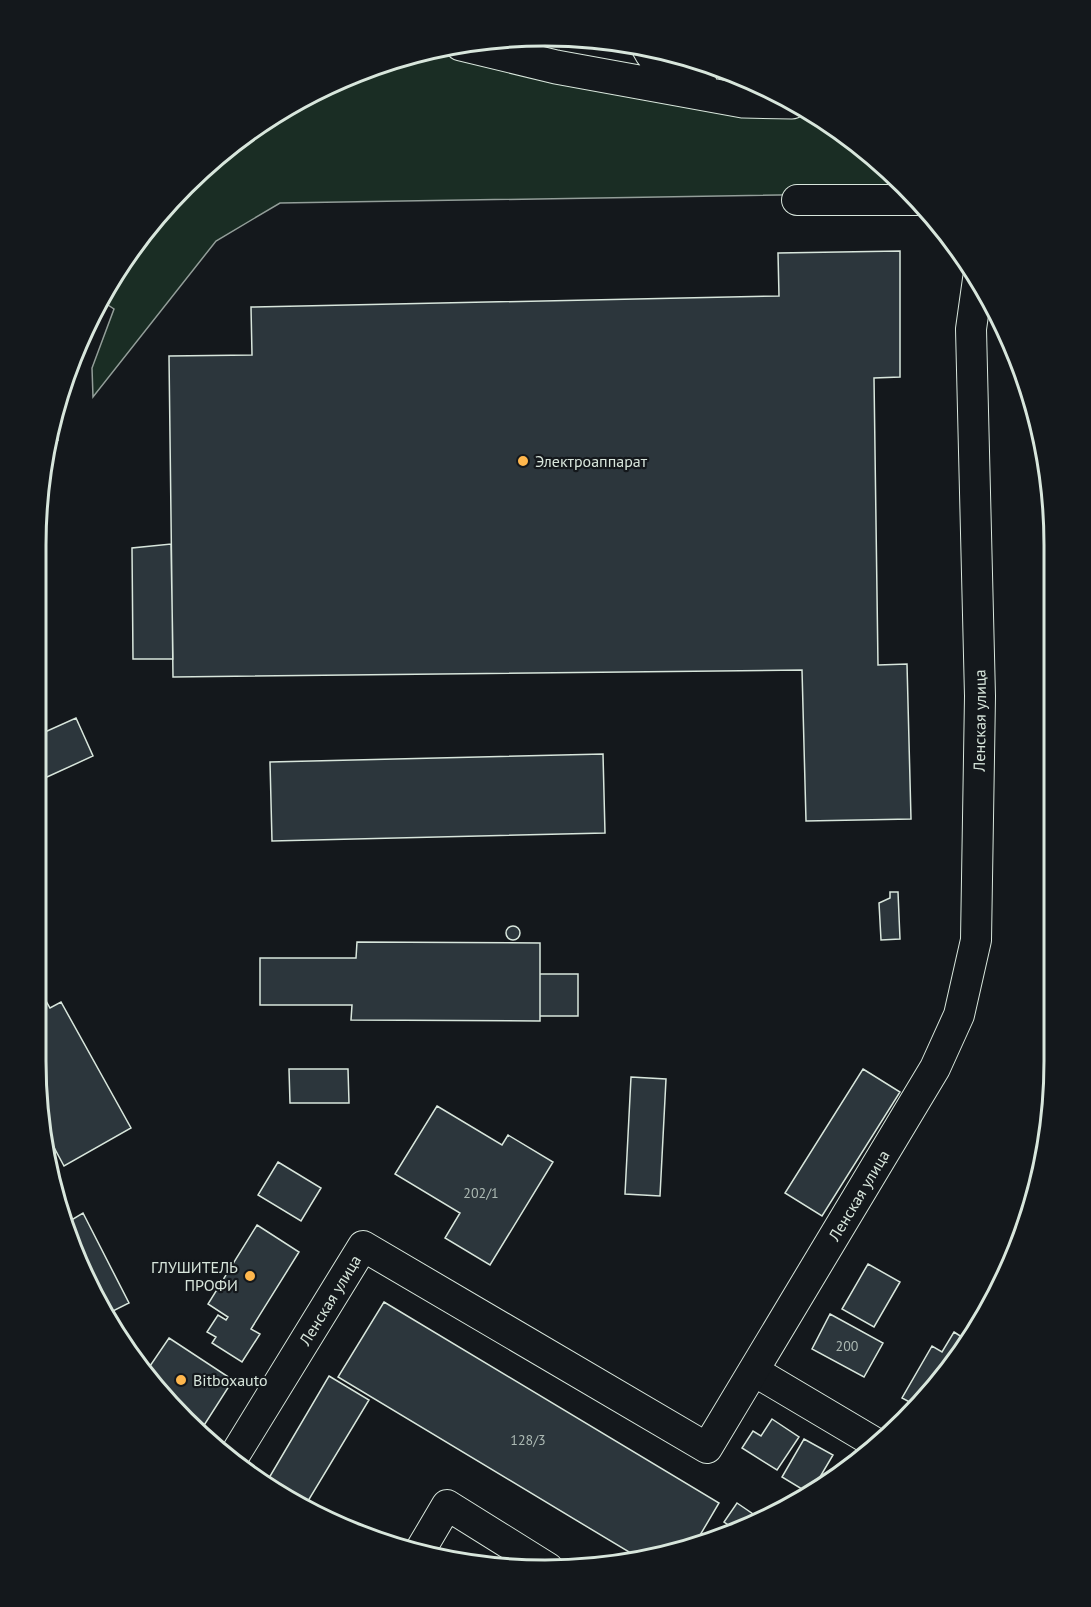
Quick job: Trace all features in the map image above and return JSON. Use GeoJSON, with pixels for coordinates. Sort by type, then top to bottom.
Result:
{"type":"FeatureCollection","features":[{"type":"Feature","properties":{"kind":"main road"},"geometry":{"type":"LineString","coordinates":[[487,50],[556,67],[743,101],[773,102]]}},
{"type":"Feature","properties":{"kind":"main road"},"geometry":{"type":"LineString","coordinates":[[655,59],[677,74],[743,101]]}},
{"type":"Feature","properties":{"kind":"street"},"geometry":{"type":"LineString","coordinates":[[797,200],[905,200]]}},
{"type":"Feature","properties":{"kind":"street","name":"Ленская улица"},"geometry":{"type":"LineString","coordinates":[[236,1453],[363,1246],[707,1448],[935,1068],[959,1015],[976,940],[980,696],[971,329],[976,293]]}},
{"type":"Feature","properties":{"kind":"street"},"geometry":{"type":"LineString","coordinates":[[754,1371],[871,1440]]}},
{"type":"Feature","properties":{"kind":"street"},"geometry":{"type":"LineString","coordinates":[[423,1545],[447,1505],[535,1560]]}},
{"type":"Feature","properties":{"kind":"green space"},"geometry":{"type":"Polygon","coordinates":[[[461,54],[748,113],[800,116],[875,170],[898,193],[280,203],[216,241],[93,397],[92,368],[114,309],[108,305],[113,296],[170,216],[216,170],[242,150],[296,113],[355,84],[416,64],[461,54]]]}},
{"type":"Feature","properties":{"kind":"building","name":"Электроаппарат"},"geometry":{"type":"Polygon","coordinates":[[[900,251],[900,377],[874,378],[878,665],[907,664],[911,819],[806,821],[802,670],[173,677],[169,356],[252,355],[251,307],[779,296],[778,253],[900,251]]]}},
{"type":"Feature","properties":{"kind":"building"},"geometry":{"type":"Polygon","coordinates":[[[171,544],[173,659],[133,659],[132,548],[171,544]]]}},
{"type":"Feature","properties":{"kind":"building"},"geometry":{"type":"Polygon","coordinates":[[[76,718],[93,756],[46,777],[46,732],[76,718]]]}},
{"type":"Feature","properties":{"kind":"building"},"geometry":{"type":"Polygon","coordinates":[[[603,754],[605,833],[272,841],[270,762],[603,754]]]}},
{"type":"Feature","properties":{"kind":"building"},"geometry":{"type":"Polygon","coordinates":[[[890,892],[898,892],[900,939],[881,940],[879,903],[890,898],[890,892]]]}},
{"type":"Feature","properties":{"kind":"building"},"geometry":{"type":"Polygon","coordinates":[[[510,926],[516,926],[520,933],[516,940],[510,940],[506,936],[506,930],[510,926]]]}},
{"type":"Feature","properties":{"kind":"building"},"geometry":{"type":"Polygon","coordinates":[[[357,942],[540,943],[540,1021],[351,1020],[352,1005],[260,1005],[260,958],[356,958],[357,942]]]}},
{"type":"Feature","properties":{"kind":"building"},"geometry":{"type":"Polygon","coordinates":[[[540,974],[578,974],[578,1016],[540,1016],[540,974]]]}},
{"type":"Feature","properties":{"kind":"building"},"geometry":{"type":"Polygon","coordinates":[[[46,1001],[50,1008],[61,1002],[131,1128],[64,1166],[54,1148],[51,1127],[46,1061],[46,1001]]]}},
{"type":"Feature","properties":{"kind":"building"},"geometry":{"type":"Polygon","coordinates":[[[289,1069],[348,1069],[349,1103],[290,1103],[289,1069]]]}},
{"type":"Feature","properties":{"kind":"building"},"geometry":{"type":"Polygon","coordinates":[[[863,1069],[900,1092],[822,1216],[785,1193],[863,1069]]]}},
{"type":"Feature","properties":{"kind":"building"},"geometry":{"type":"Polygon","coordinates":[[[631,1077],[666,1079],[660,1196],[625,1194],[631,1077]]]}},
{"type":"Feature","properties":{"kind":"building"},"geometry":{"type":"Polygon","coordinates":[[[437,1106],[502,1145],[508,1135],[553,1162],[490,1265],[445,1238],[460,1213],[395,1174],[437,1106]]]}},
{"type":"Feature","properties":{"kind":"building"},"geometry":{"type":"Polygon","coordinates":[[[278,1162],[321,1188],[301,1221],[258,1195],[278,1162]]]}},
{"type":"Feature","properties":{"kind":"building"},"geometry":{"type":"Polygon","coordinates":[[[83,1213],[129,1303],[113,1311],[84,1252],[72,1219],[83,1213]]]}},
{"type":"Feature","properties":{"kind":"building"},"geometry":{"type":"Polygon","coordinates":[[[257,1225],[299,1252],[251,1329],[260,1334],[242,1362],[212,1343],[216,1337],[207,1332],[218,1315],[226,1320],[228,1317],[208,1304],[257,1225]]]}},
{"type":"Feature","properties":{"kind":"building"},"geometry":{"type":"Polygon","coordinates":[[[868,1264],[900,1282],[874,1327],[842,1309],[868,1264]]]}},
{"type":"Feature","properties":{"kind":"building"},"geometry":{"type":"Polygon","coordinates":[[[384,1302],[719,1503],[700,1536],[631,1553],[338,1377],[384,1302]]]}},
{"type":"Feature","properties":{"kind":"building"},"geometry":{"type":"Polygon","coordinates":[[[830,1314],[883,1343],[864,1377],[812,1349],[830,1314]]]}},
{"type":"Feature","properties":{"kind":"building"},"geometry":{"type":"Polygon","coordinates":[[[954,1332],[961,1337],[921,1391],[910,1402],[902,1398],[932,1346],[942,1352],[954,1332]]]}},
{"type":"Feature","properties":{"kind":"building"},"geometry":{"type":"Polygon","coordinates":[[[169,1338],[233,1380],[204,1425],[170,1391],[150,1365],[169,1338]]]}},
{"type":"Feature","properties":{"kind":"building"},"geometry":{"type":"Polygon","coordinates":[[[329,1376],[369,1400],[308,1500],[270,1477],[329,1376]]]}},
{"type":"Feature","properties":{"kind":"building"},"geometry":{"type":"Polygon","coordinates":[[[772,1419],[799,1437],[777,1470],[742,1448],[753,1431],[761,1436],[772,1419]]]}},
{"type":"Feature","properties":{"kind":"building"},"geometry":{"type":"Polygon","coordinates":[[[804,1439],[833,1455],[819,1478],[802,1489],[782,1477],[804,1439]]]}},
{"type":"Feature","properties":{"kind":"building"},"geometry":{"type":"Polygon","coordinates":[[[737,1503],[754,1515],[729,1525],[724,1522],[737,1503]]]}},
{"type":"Feature","properties":{"kind":"place","name":"Электроаппарат"},"geometry":{"type":"Point","coordinates":[523,461]}},
{"type":"Feature","properties":{"kind":"place","name":"ГЛУШИТЕЛЬ ПРОФИ"},"geometry":{"type":"Point","coordinates":[250,1276]}},
{"type":"Feature","properties":{"kind":"place","name":"Bitboxauto"},"geometry":{"type":"Point","coordinates":[181,1380]}}]}
